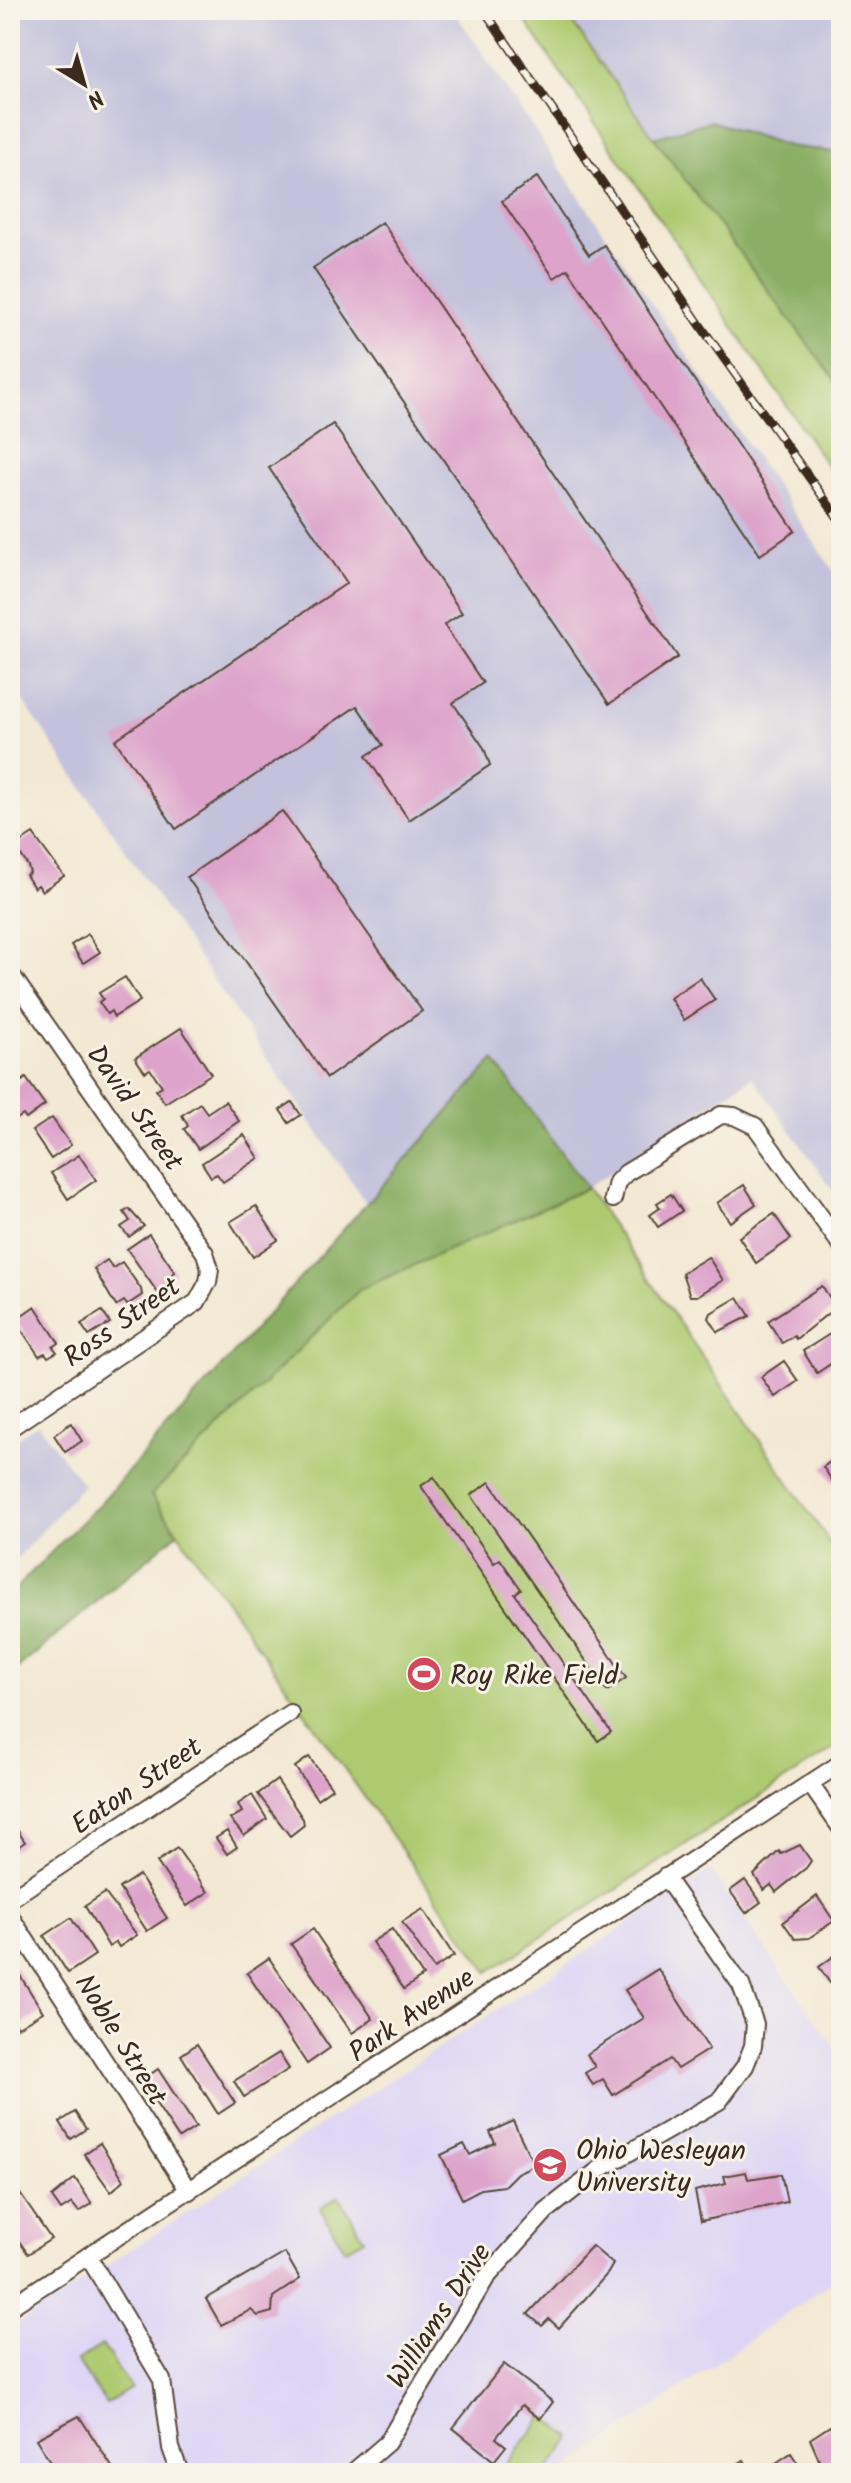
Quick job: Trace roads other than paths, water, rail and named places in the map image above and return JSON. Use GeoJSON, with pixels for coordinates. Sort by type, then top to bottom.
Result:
{"type":"FeatureCollection","features":[{"type":"Feature","properties":{"kind":"street","name":"David Street"},"geometry":{"type":"LineString","coordinates":[[10,973],[205,1253],[209,1275]]}},
{"type":"Feature","properties":{"kind":"street"},"geometry":{"type":"LineString","coordinates":[[613,1199],[617,1182],[626,1173],[710,1120],[734,1116],[755,1126],[841,1245]]}},
{"type":"Feature","properties":{"kind":"street","name":"Ross Street"},"geometry":{"type":"LineString","coordinates":[[10,1428],[187,1310],[204,1294],[209,1275]]}},
{"type":"Feature","properties":{"kind":"street","name":"Eaton Street"},"geometry":{"type":"LineString","coordinates":[[10,1899],[290,1713]]}},
{"type":"Feature","properties":{"kind":"street","name":"Park Avenue"},"geometry":{"type":"LineString","coordinates":[[10,2307],[841,1763]]}},
{"type":"Feature","properties":{"kind":"street"},"geometry":{"type":"LineString","coordinates":[[810,1784],[841,1828]]}},
{"type":"Feature","properties":{"kind":"street","name":"Williams Drive"},"geometry":{"type":"LineString","coordinates":[[352,2473],[387,2443],[486,2278],[546,2211],[600,2169],[719,2101],[745,2066],[753,2046],[755,2024],[741,1985],[665,1877]]}},
{"type":"Feature","properties":{"kind":"street","name":"Noble Street"},"geometry":{"type":"LineString","coordinates":[[10,1916],[189,2191]]}},
{"type":"Feature","properties":{"kind":"street"},"geometry":{"type":"LineString","coordinates":[[88,2256],[162,2380],[171,2448],[180,2473]]}},
{"type":"Feature","properties":{"kind":"railway"},"geometry":{"type":"LineString","coordinates":[[484,10],[705,332],[841,522]]}},
{"type":"Feature","properties":{"kind":"place","name":"Roy Rike Field"},"geometry":{"type":"Point","coordinates":[424,1674]}},
{"type":"Feature","properties":{"kind":"place","name":"Ohio Wesleyan University"},"geometry":{"type":"Point","coordinates":[550,2165]}}]}
